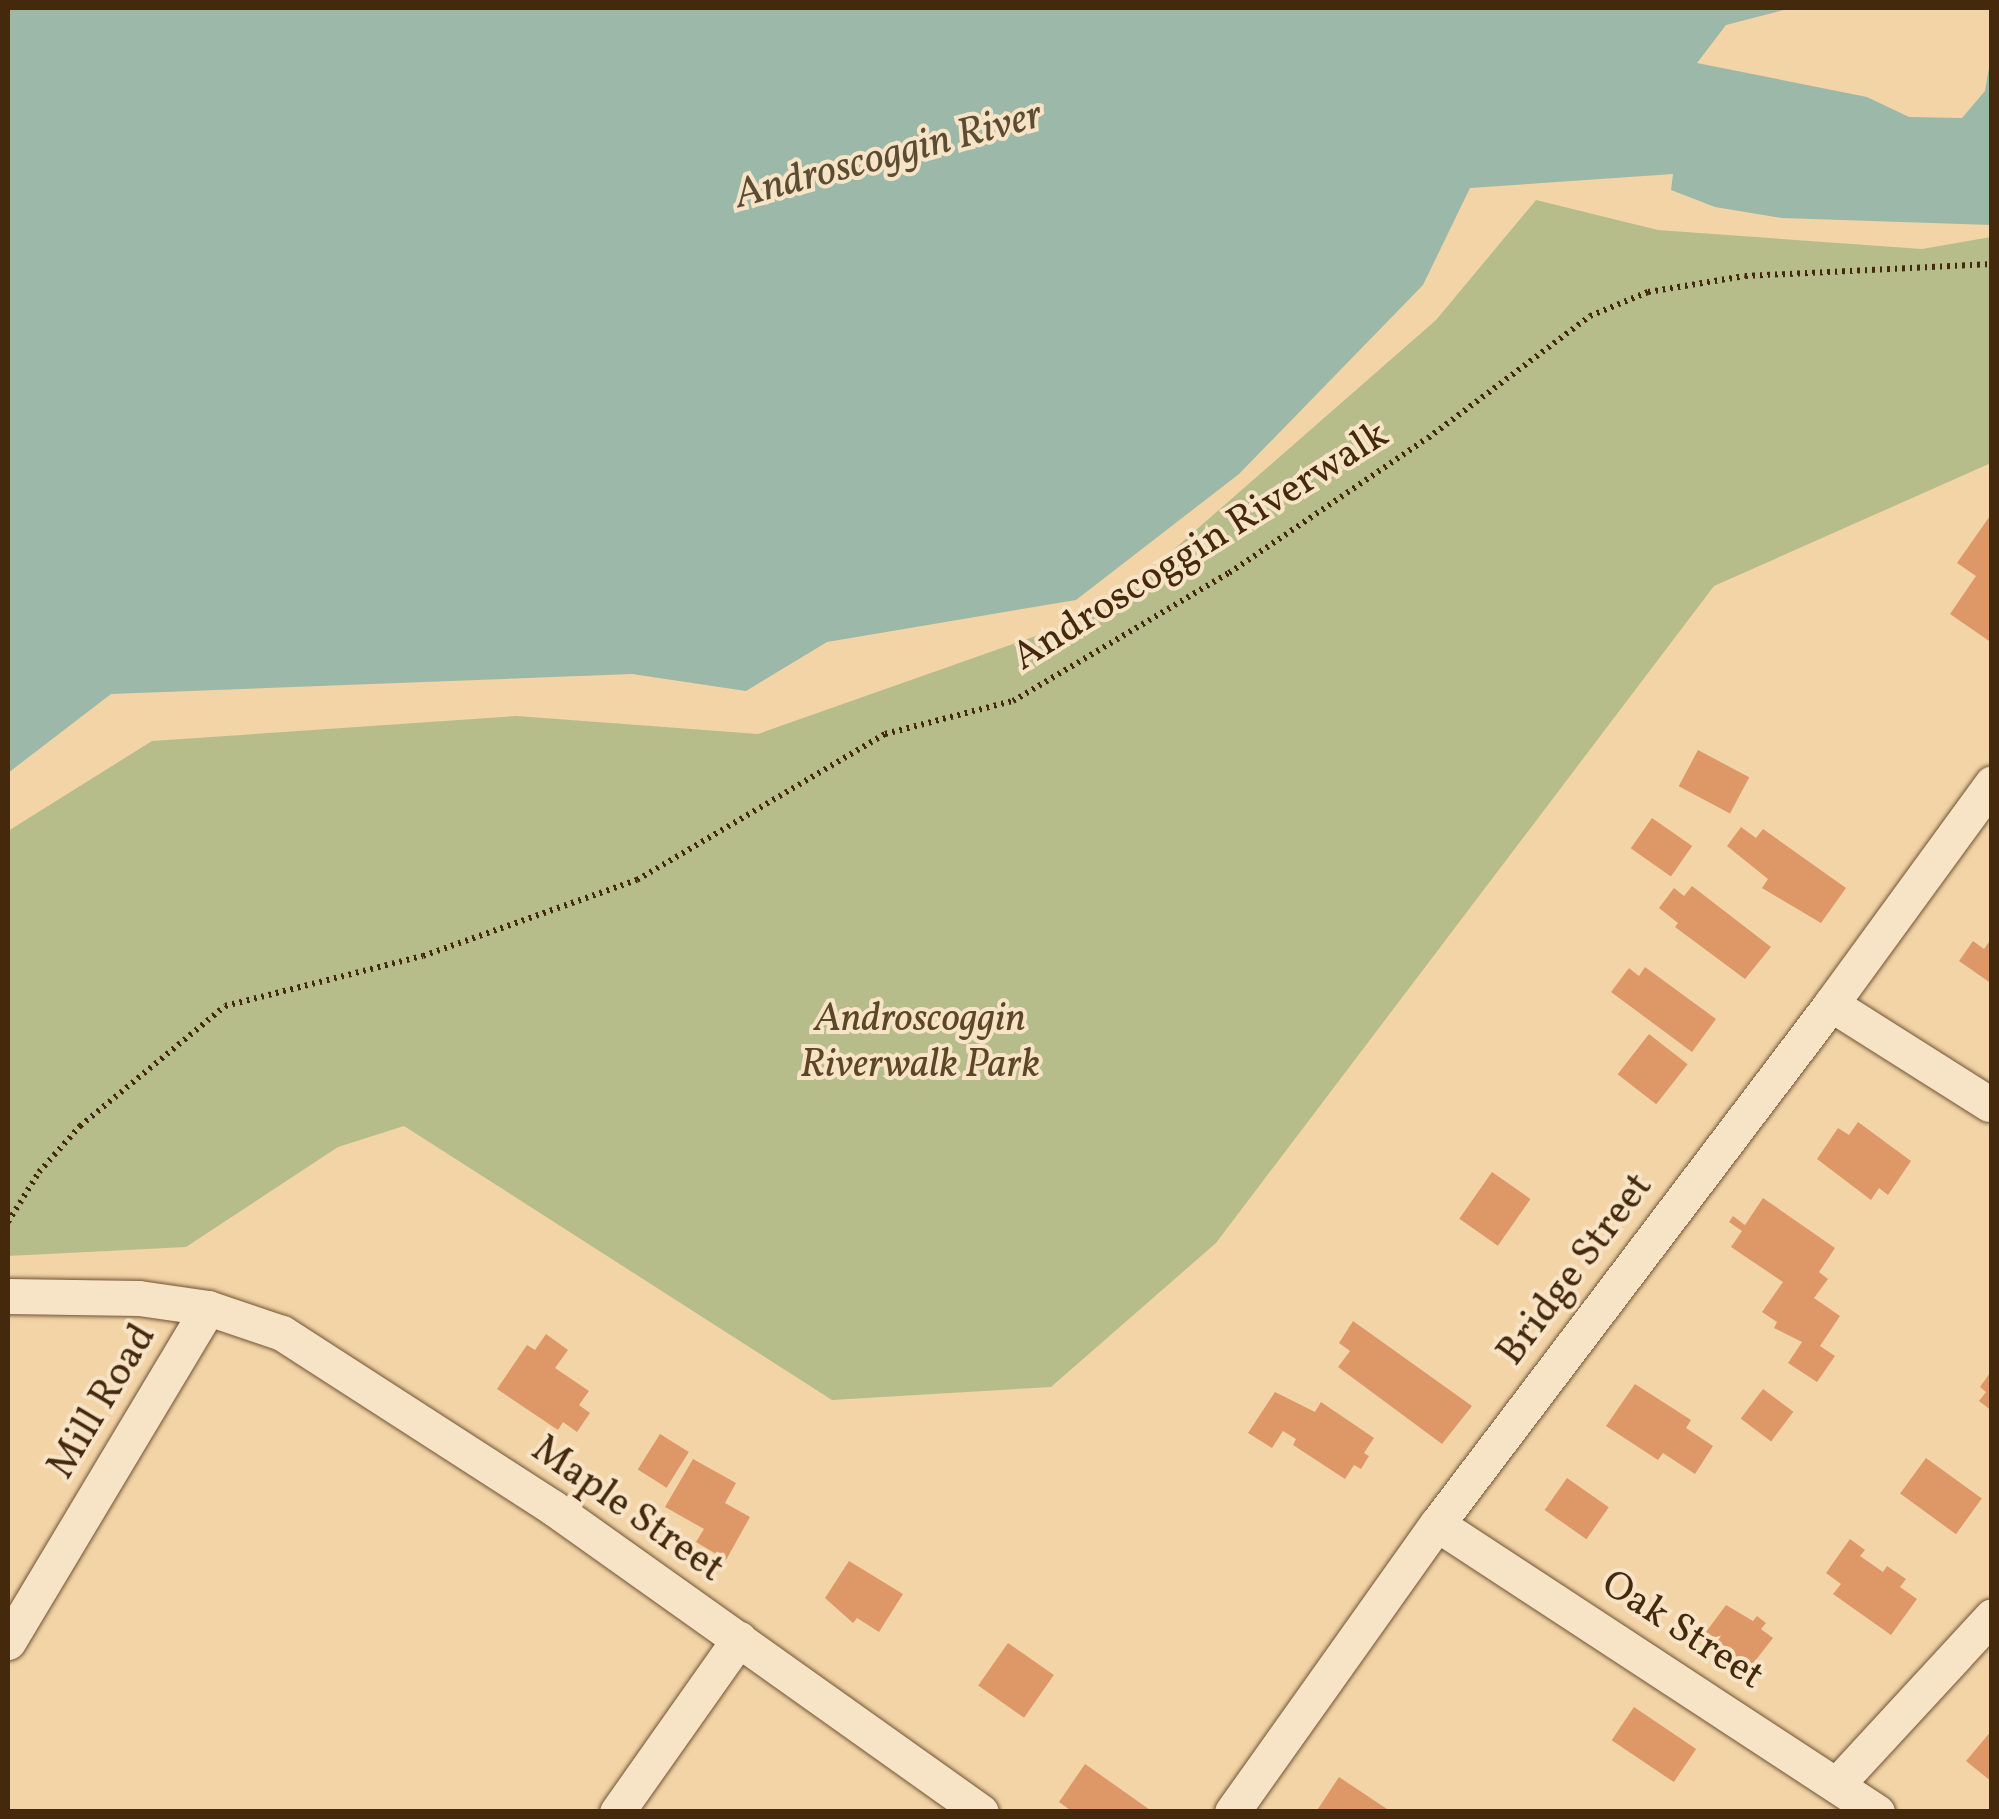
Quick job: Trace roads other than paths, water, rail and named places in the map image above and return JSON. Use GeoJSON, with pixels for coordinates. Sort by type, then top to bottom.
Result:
{"type":"FeatureCollection","features":[{"type":"Feature","properties":{"kind":"street","name":"Bridge Street"},"geometry":{"type":"LineString","coordinates":[[1232,1812],[1438,1524],[1992,784]]}},
{"type":"Feature","properties":{"kind":"street"},"geometry":{"type":"LineString","coordinates":[[1831,1004],[1989,1104]]}},
{"type":"Feature","properties":{"kind":"street","name":"Maple Street"},"geometry":{"type":"LineString","coordinates":[[8,1296],[139,1298],[208,1308],[282,1334],[552,1507],[981,1812]]}},
{"type":"Feature","properties":{"kind":"street","name":"Mill Road"},"geometry":{"type":"LineString","coordinates":[[8,1642],[208,1308]]}},
{"type":"Feature","properties":{"kind":"street","name":"Oak Street"},"geometry":{"type":"LineString","coordinates":[[1438,1524],[1838,1782],[1877,1812]]}},
{"type":"Feature","properties":{"kind":"street"},"geometry":{"type":"LineString","coordinates":[[1838,1782],[1992,1616]]}},
{"type":"Feature","properties":{"kind":"street"},"geometry":{"type":"LineString","coordinates":[[617,1812],[738,1639]]}},
{"type":"Feature","properties":{"kind":"water","name":"Androscoggin River"},"geometry":{"type":"Polygon","coordinates":[[[8,8],[1791,8],[1726,25],[1697,63],[1867,97],[1909,117],[1962,118],[1985,91],[1991,56],[1991,225],[1782,218],[1715,207],[1671,190],[1673,174],[1470,188],[1423,285],[1239,474],[1076,600],[827,642],[746,691],[632,674],[111,694],[8,773],[8,8]]]}},
{"type":"Feature","properties":{"kind":"park label","name":"Androscoggin Riverwalk Park"},"geometry":{"type":"Point","coordinates":[920,1043]}}]}
